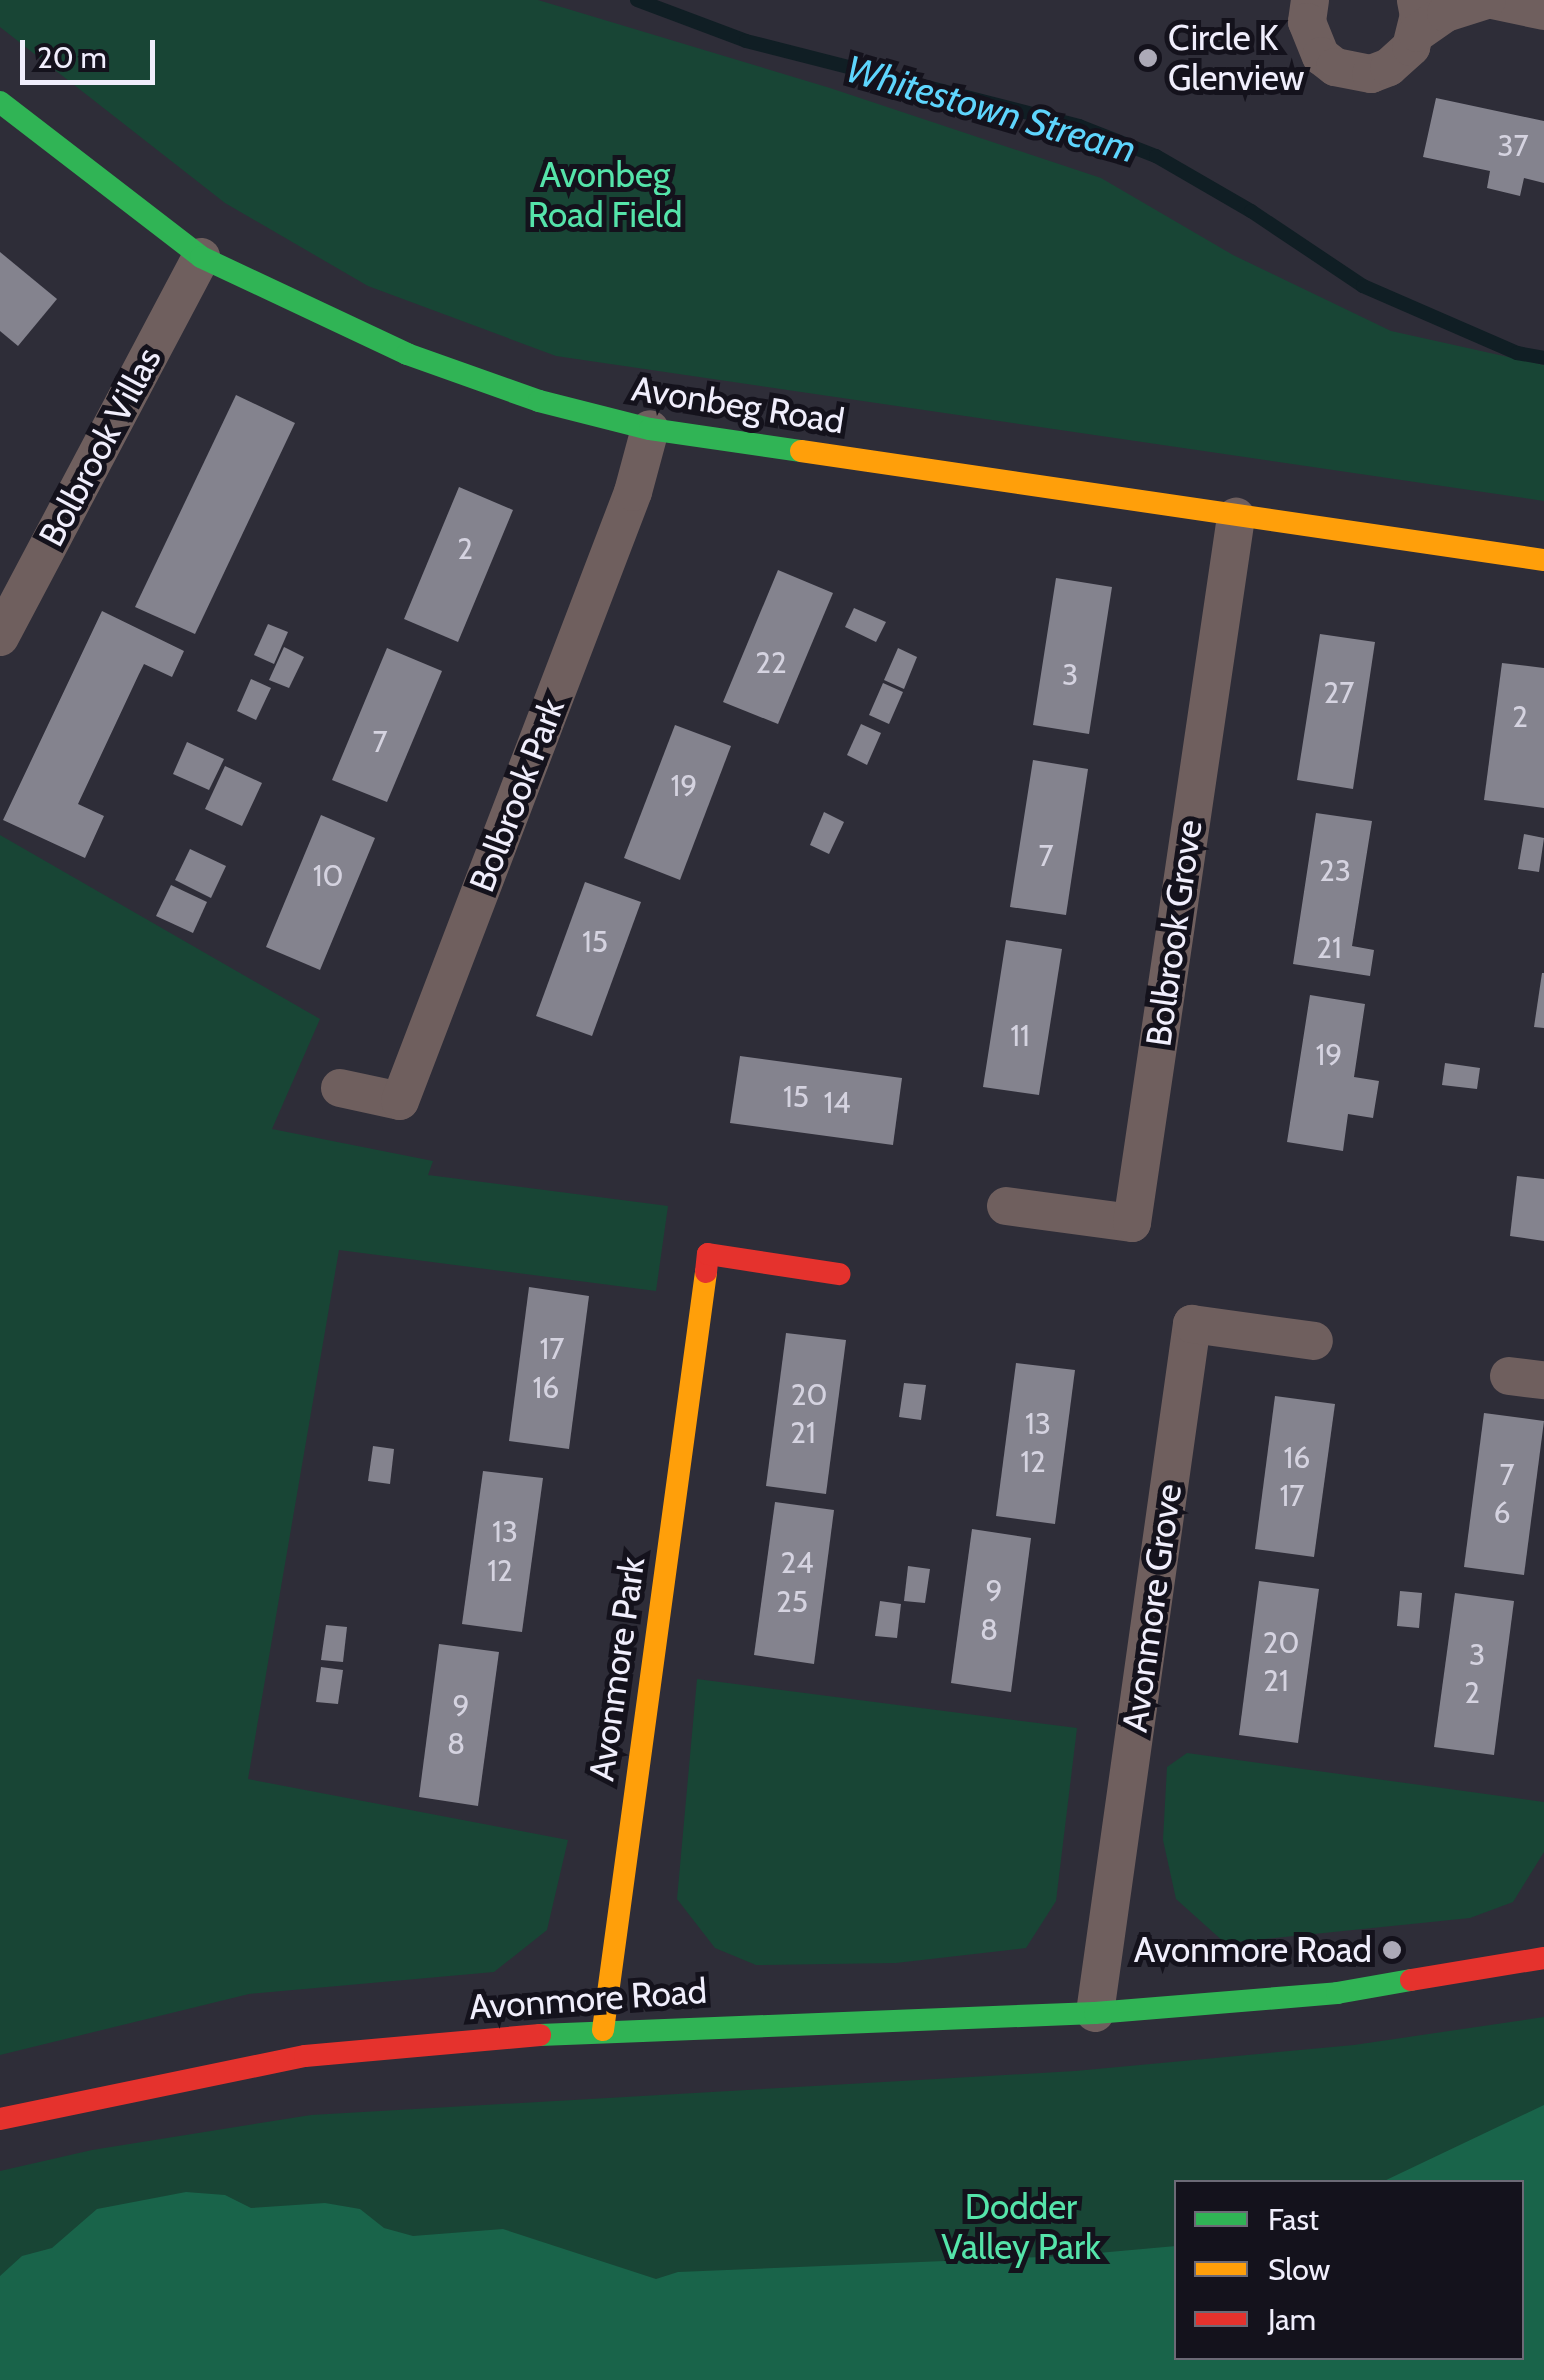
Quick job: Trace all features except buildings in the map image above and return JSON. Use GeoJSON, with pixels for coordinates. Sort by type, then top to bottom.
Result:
{"type":"FeatureCollection","features":[{"type":"Feature","properties":{"kind":"street"},"geometry":{"type":"LineString","coordinates":[[1310,0],[1306,22],[1311,40],[1335,67],[1353,73],[1389,68],[1411,47],[1417,16],[1446,13],[1490,0],[1544,11]]}},
{"type":"Feature","properties":{"kind":"street","name":"Avonbeg Road"},"geometry":{"type":"LineString","coordinates":[[0,102],[201,257],[406,354],[538,400],[650,430],[1544,560]]}},
{"type":"Feature","properties":{"kind":"street","name":"Bolbrook Villas"},"geometry":{"type":"LineString","coordinates":[[0,637],[201,257]]}},
{"type":"Feature","properties":{"kind":"street","name":"Bolbrook Park"},"geometry":{"type":"LineString","coordinates":[[340,1088],[400,1101],[633,492],[650,430]]}},
{"type":"Feature","properties":{"kind":"street","name":"Bolbrook Grove"},"geometry":{"type":"LineString","coordinates":[[1006,1206],[1132,1224],[1236,517]]}},
{"type":"Feature","properties":{"kind":"street","name":"Avonmore Park"},"geometry":{"type":"LineString","coordinates":[[603,2030],[708,1254],[839,1274]]}},
{"type":"Feature","properties":{"kind":"street","name":"Avonmore Grove"},"geometry":{"type":"LineString","coordinates":[[1095,2013],[1192,1324],[1314,1340]]}},
{"type":"Feature","properties":{"kind":"street","name":"Avonmore Road"},"geometry":{"type":"LineString","coordinates":[[0,2118],[305,2056],[603,2030],[1095,2013],[1336,1993],[1544,1958]]}},
{"type":"Feature","properties":{"kind":"green space","name":"Avonbeg Road Field"},"geometry":{"type":"Polygon","coordinates":[[[0,0],[538,0],[830,88],[1101,178],[1233,255],[1391,331],[1544,365],[1544,501],[556,356],[368,286],[225,203],[0,27],[0,0]]]}},
{"type":"Feature","properties":{"kind":"green space"},"geometry":{"type":"Polygon","coordinates":[[[0,835],[320,1019],[272,1129],[433,1161],[428,1175],[668,1206],[656,1291],[339,1250],[248,1779],[568,1840],[547,1930],[494,1972],[249,1994],[0,2055],[0,835]]]}},
{"type":"Feature","properties":{"kind":"green space"},"geometry":{"type":"Polygon","coordinates":[[[697,1679],[1077,1728],[1056,1901],[1026,1948],[896,1963],[756,1965],[715,1948],[677,1899],[697,1679]]]}},
{"type":"Feature","properties":{"kind":"green space"},"geometry":{"type":"Polygon","coordinates":[[[1187,1753],[1544,1802],[1544,1852],[1513,1902],[1470,1918],[1225,1943],[1176,1899],[1163,1840],[1167,1767],[1187,1753]]]}},
{"type":"Feature","properties":{"kind":"green space","name":"Dodder Valley Park"},"geometry":{"type":"Polygon","coordinates":[[[1544,2017],[1544,2380],[0,2380],[0,2171],[92,2150],[311,2115],[1075,2071],[1354,2045],[1544,2017]]]}},
{"type":"Feature","properties":{"kind":"green space"},"geometry":{"type":"Polygon","coordinates":[[[1544,2105],[1544,2380],[0,2380],[0,2276],[22,2256],[52,2248],[97,2209],[186,2192],[225,2195],[251,2208],[325,2203],[360,2209],[384,2228],[413,2236],[503,2229],[656,2279],[678,2272],[1065,2256],[1174,2246],[1174,2360],[1524,2360],[1524,2180],[1386,2180],[1544,2105]]]}},
{"type":"Feature","properties":{"kind":"waterway","name":"Whitestown Stream"},"geometry":{"type":"LineString","coordinates":[[637,0],[746,41],[1079,126],[1156,156],[1251,211],[1363,286],[1517,353],[1544,358]]}},
{"type":"Feature","properties":{"kind":"traffic: fast"},"geometry":{"type":"LineString","coordinates":[[0,102],[201,257],[407,354],[539,401],[650,429],[801,451]]}},
{"type":"Feature","properties":{"kind":"traffic: fast"},"geometry":{"type":"LineString","coordinates":[[540,2035],[1095,2013],[1337,1993],[1411,1980]]}},
{"type":"Feature","properties":{"kind":"traffic: slow"},"geometry":{"type":"LineString","coordinates":[[801,451],[1544,560]]}},
{"type":"Feature","properties":{"kind":"traffic: slow"},"geometry":{"type":"LineString","coordinates":[[603,2030],[706,1272]]}},
{"type":"Feature","properties":{"kind":"traffic: jam"},"geometry":{"type":"LineString","coordinates":[[706,1272],[708,1254],[839,1274]]}},
{"type":"Feature","properties":{"kind":"traffic: jam"},"geometry":{"type":"LineString","coordinates":[[1411,1980],[1544,1958]]}},
{"type":"Feature","properties":{"kind":"traffic: jam"},"geometry":{"type":"LineString","coordinates":[[0,2119],[305,2056],[540,2035]]}},
{"type":"Feature","properties":{"kind":"place","name":"Circle K Glenview"},"geometry":{"type":"Point","coordinates":[1148,58]}},
{"type":"Feature","properties":{"kind":"place","name":"Avonmore Road"},"geometry":{"type":"Point","coordinates":[1392,1950]}}]}
